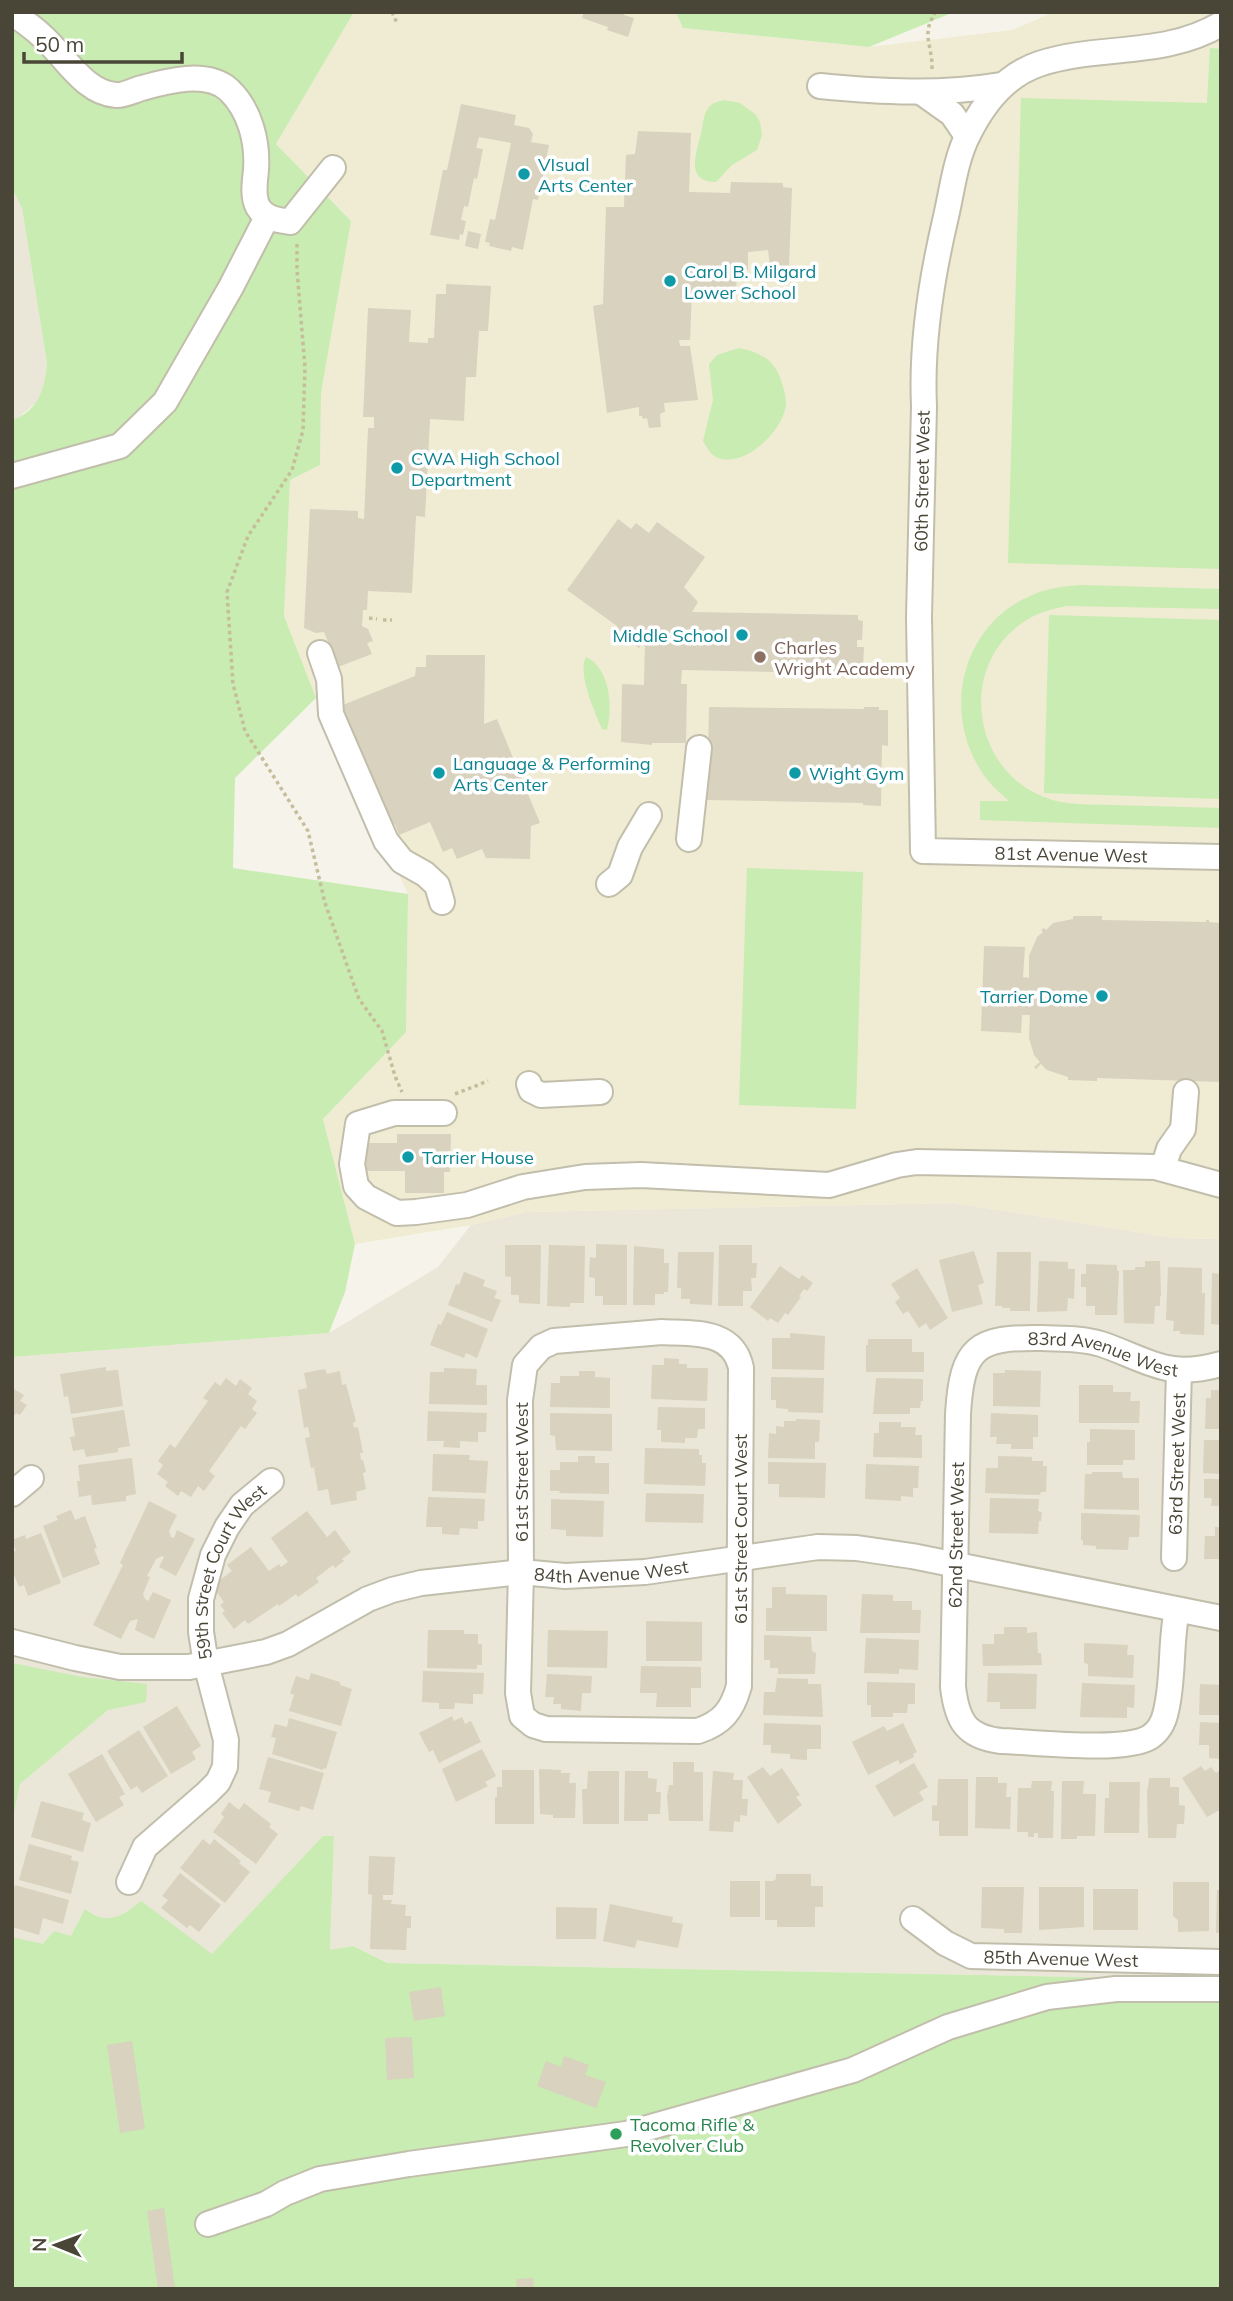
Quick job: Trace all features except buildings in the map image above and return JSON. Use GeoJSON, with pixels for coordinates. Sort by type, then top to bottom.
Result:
{"type":"FeatureCollection","features":[{"type":"Feature","properties":{"kind":"street"},"geometry":{"type":"LineString","coordinates":[[12,13],[43,36],[92,87],[117,95],[166,81],[190,79],[217,82],[229,91],[246,113],[254,137],[257,205],[267,217],[290,222],[333,168]]}},
{"type":"Feature","properties":{"kind":"street"},"geometry":{"type":"LineString","coordinates":[[820,86],[884,92],[926,92],[1001,85],[1035,65],[1054,60],[1162,46],[1209,32],[1221,24]]}},
{"type":"Feature","properties":{"kind":"street"},"geometry":{"type":"LineString","coordinates":[[926,92],[972,128],[1001,85]]}},
{"type":"Feature","properties":{"kind":"street","name":"60th Street West"},"geometry":{"type":"LineString","coordinates":[[923,851],[919,656],[924,406],[922,374],[928,306],[939,240],[972,128]]}},
{"type":"Feature","properties":{"kind":"street"},"geometry":{"type":"LineString","coordinates":[[12,476],[120,446],[165,402],[267,217]]}},
{"type":"Feature","properties":{"kind":"street"},"geometry":{"type":"LineString","coordinates":[[320,653],[329,679],[331,714],[386,841],[402,861],[425,874],[437,885],[442,902]]}},
{"type":"Feature","properties":{"kind":"street"},"geometry":{"type":"LineString","coordinates":[[690,839],[699,748]]}},
{"type":"Feature","properties":{"kind":"street"},"geometry":{"type":"LineString","coordinates":[[609,884],[620,875],[630,846],[649,814]]}},
{"type":"Feature","properties":{"kind":"street","name":"81st Avenue West"},"geometry":{"type":"LineString","coordinates":[[923,851],[1221,857]]}},
{"type":"Feature","properties":{"kind":"street"},"geometry":{"type":"LineString","coordinates":[[529,1084],[531,1090],[541,1095],[600,1092]]}},
{"type":"Feature","properties":{"kind":"street"},"geometry":{"type":"LineString","coordinates":[[1163,1168],[1169,1149],[1183,1129],[1186,1092]]}},
{"type":"Feature","properties":{"kind":"street"},"geometry":{"type":"LineString","coordinates":[[444,1113],[394,1113],[358,1124],[352,1164],[356,1186],[366,1197],[397,1213],[415,1212],[467,1205],[523,1187],[585,1177],[641,1175],[829,1185],[897,1165],[917,1162],[1163,1168],[1221,1185]]}},
{"type":"Feature","properties":{"kind":"street","name":"61st Street West"},"geometry":{"type":"LineString","coordinates":[[522,1716],[518,1693],[521,1572],[520,1400],[525,1366],[541,1347],[554,1341],[662,1332],[717,1337],[731,1346]]}},
{"type":"Feature","properties":{"kind":"street","name":"83rd Avenue West"},"geometry":{"type":"LineString","coordinates":[[987,1343],[1012,1338],[1083,1340],[1179,1370],[1221,1364]]}},
{"type":"Feature","properties":{"kind":"street","name":"62nd Street West"},"geometry":{"type":"LineString","coordinates":[[987,1343],[969,1361],[960,1388],[953,1688],[959,1716],[972,1732],[1001,1741],[1098,1745],[1142,1741],[1152,1735],[1166,1714],[1177,1610]]}},
{"type":"Feature","properties":{"kind":"street","name":"61st Street Court West"},"geometry":{"type":"LineString","coordinates":[[522,1716],[533,1725],[546,1729],[698,1731],[720,1721],[736,1697],[741,1672],[740,1368],[738,1354],[731,1346]]}},
{"type":"Feature","properties":{"kind":"street","name":"63rd Street West"},"geometry":{"type":"LineString","coordinates":[[1174,1558],[1179,1370]]}},
{"type":"Feature","properties":{"kind":"street"},"geometry":{"type":"LineString","coordinates":[[12,1494],[31,1478]]}},
{"type":"Feature","properties":{"kind":"street","name":"59th Street Court West"},"geometry":{"type":"LineString","coordinates":[[129,1882],[145,1847],[218,1782],[225,1767],[226,1740],[206,1664],[201,1632],[201,1599],[213,1555],[227,1527],[242,1505],[271,1480]]}},
{"type":"Feature","properties":{"kind":"street","name":"84th Avenue West"},"geometry":{"type":"LineString","coordinates":[[12,1642],[120,1667],[189,1668],[266,1652],[288,1644],[368,1599],[421,1583],[521,1572],[565,1576],[645,1572],[794,1549],[841,1546],[956,1564],[1221,1618]]}},
{"type":"Feature","properties":{"kind":"street","name":"85th Avenue West"},"geometry":{"type":"LineString","coordinates":[[913,1919],[945,1944],[971,1956],[1221,1962]]}},
{"type":"Feature","properties":{"kind":"street"},"geometry":{"type":"LineString","coordinates":[[208,2224],[266,2204],[320,2179],[626,2134],[853,2070],[948,2027],[1047,1997],[1116,1989],[1221,1990]]}},
{"type":"Feature","properties":{"kind":"path"},"geometry":{"type":"LineString","coordinates":[[392,12],[397,23]]}},
{"type":"Feature","properties":{"kind":"path"},"geometry":{"type":"LineString","coordinates":[[925,12],[937,12]]}},
{"type":"Feature","properties":{"kind":"path"},"geometry":{"type":"LineString","coordinates":[[926,92],[932,55],[926,37],[937,12]]}},
{"type":"Feature","properties":{"kind":"path"},"geometry":{"type":"LineString","coordinates":[[369,618],[377,619]]}},
{"type":"Feature","properties":{"kind":"path"},"geometry":{"type":"LineString","coordinates":[[383,620],[392,620]]}},
{"type":"Feature","properties":{"kind":"shaded area","name":"Charles Wright Academy"},"geometry":{"type":"Polygon","coordinates":[[[354,12],[676,12],[684,28],[869,47],[1012,30],[1054,12],[1221,12],[1221,1239],[1175,1238],[955,1203],[526,1212],[471,1225],[355,1244],[323,1119],[406,1032],[408,894],[316,698],[284,616],[290,480],[320,465],[321,393],[351,221],[276,144],[354,12]]]}},
{"type":"Feature","properties":{"kind":"shaded area"},"geometry":{"type":"Polygon","coordinates":[[[12,188],[22,207],[47,363],[45,386],[37,402],[12,420],[12,188]]]}},
{"type":"Feature","properties":{"kind":"shaded area"},"geometry":{"type":"Polygon","coordinates":[[[955,1203],[1175,1238],[1221,1239],[1221,1980],[389,1963],[353,1946],[330,1951],[334,1837],[206,1961],[12,1962],[12,1823],[20,1784],[108,1710],[12,1677],[12,1357],[329,1333],[438,1267],[471,1225],[526,1212],[955,1203]]]}},
{"type":"Feature","properties":{"kind":"green space"},"geometry":{"type":"Polygon","coordinates":[[[12,12],[354,12],[276,144],[351,221],[321,393],[320,465],[290,480],[284,616],[316,698],[235,778],[233,868],[408,894],[406,1032],[323,1119],[355,1244],[345,1292],[329,1333],[12,1357],[12,420],[29,411],[39,398],[47,363],[22,208],[12,188],[12,12]]]}},
{"type":"Feature","properties":{"kind":"green space"},"geometry":{"type":"Polygon","coordinates":[[[676,12],[954,12],[869,47],[683,28],[676,12]]]}},
{"type":"Feature","properties":{"kind":"green space"},"geometry":{"type":"Polygon","coordinates":[[[1210,48],[1221,49],[1221,569],[1008,563],[1021,98],[1207,103],[1210,48]]]}},
{"type":"Feature","properties":{"kind":"green space"},"geometry":{"type":"Polygon","coordinates":[[[724,100],[740,103],[756,115],[762,135],[757,150],[732,165],[716,182],[706,181],[696,172],[695,158],[707,110],[716,102],[724,100]]]}},
{"type":"Feature","properties":{"kind":"green space"},"geometry":{"type":"Polygon","coordinates":[[[739,348],[761,355],[771,363],[782,383],[786,404],[778,425],[761,445],[750,453],[727,460],[714,456],[703,441],[713,400],[709,364],[717,355],[739,348]]]}},
{"type":"Feature","properties":{"kind":"green space"},"geometry":{"type":"Polygon","coordinates":[[[1083,585],[1221,589],[1221,609],[1067,606],[1044,612],[1022,623],[1002,642],[988,665],[982,690],[982,716],[989,742],[1001,764],[1020,783],[1052,800],[1078,804],[1221,808],[1221,828],[980,820],[980,801],[1009,801],[980,769],[968,746],[962,721],[961,696],[966,671],[975,648],[989,627],[1007,609],[1043,591],[1083,585]]]}},
{"type":"Feature","properties":{"kind":"green space"},"geometry":{"type":"Polygon","coordinates":[[[1049,615],[1221,620],[1221,799],[1044,793],[1049,615]]]}},
{"type":"Feature","properties":{"kind":"green space"},"geometry":{"type":"Polygon","coordinates":[[[586,657],[600,670],[608,689],[610,710],[607,730],[602,729],[585,683],[586,657]]]}},
{"type":"Feature","properties":{"kind":"green space"},"geometry":{"type":"Polygon","coordinates":[[[747,868],[863,872],[856,1109],[739,1105],[747,868]]]}},
{"type":"Feature","properties":{"kind":"green space"},"geometry":{"type":"Polygon","coordinates":[[[12,1663],[82,1677],[147,1684],[146,1702],[108,1710],[20,1784],[12,1823],[12,1663]]]}},
{"type":"Feature","properties":{"kind":"green space","name":"Tacoma Rifle & Revolver Club"},"geometry":{"type":"Polygon","coordinates":[[[323,1836],[334,1836],[330,1950],[353,1946],[388,1963],[1221,1980],[1221,2289],[12,2289],[12,1937],[43,1944],[54,1931],[71,1936],[85,1909],[100,1917],[114,1917],[141,1901],[212,1954],[323,1836]]]}},
{"type":"Feature","properties":{"kind":"place","name":"VIsual Arts Center"},"geometry":{"type":"Point","coordinates":[524,174]}},
{"type":"Feature","properties":{"kind":"place","name":"Carol B. Milgard Lower School"},"geometry":{"type":"Point","coordinates":[670,281]}},
{"type":"Feature","properties":{"kind":"place","name":"CWA High School Department"},"geometry":{"type":"Point","coordinates":[397,468]}},
{"type":"Feature","properties":{"kind":"place","name":"Middle School"},"geometry":{"type":"Point","coordinates":[742,635]}},
{"type":"Feature","properties":{"kind":"place","name":"Charles Wright Academy"},"geometry":{"type":"Point","coordinates":[760,657]}},
{"type":"Feature","properties":{"kind":"place","name":"Language & Performing Arts Center"},"geometry":{"type":"Point","coordinates":[439,773]}},
{"type":"Feature","properties":{"kind":"place","name":"Wight Gym"},"geometry":{"type":"Point","coordinates":[795,773]}},
{"type":"Feature","properties":{"kind":"place","name":"Tarrier Dome"},"geometry":{"type":"Point","coordinates":[1102,996]}},
{"type":"Feature","properties":{"kind":"place","name":"Tarrier House"},"geometry":{"type":"Point","coordinates":[408,1157]}},
{"type":"Feature","properties":{"kind":"place","name":"Tacoma Rifle & Revolver Club"},"geometry":{"type":"Point","coordinates":[616,2134]}}]}
